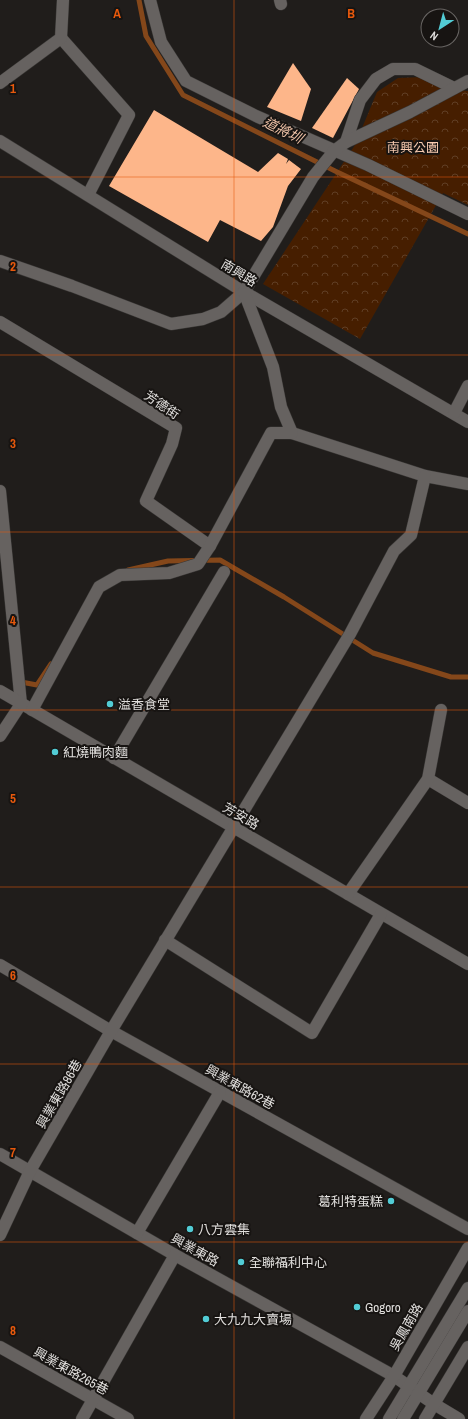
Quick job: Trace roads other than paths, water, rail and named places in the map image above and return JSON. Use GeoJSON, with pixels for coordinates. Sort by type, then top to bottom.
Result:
{"type":"FeatureCollection","features":[{"type":"Feature","properties":{"kind":"street"},"geometry":{"type":"LineString","coordinates":[[63,0],[62,38],[129,115],[88,195]]}},
{"type":"Feature","properties":{"kind":"street"},"geometry":{"type":"LineString","coordinates":[[150,0],[161,42],[186,81],[256,116],[368,165],[468,214]]}},
{"type":"Feature","properties":{"kind":"street"},"geometry":{"type":"LineString","coordinates":[[0,83],[62,38]]}},
{"type":"Feature","properties":{"kind":"street"},"geometry":{"type":"LineString","coordinates":[[346,142],[360,100],[376,79],[393,69],[415,69],[454,88]]}},
{"type":"Feature","properties":{"kind":"street"},"geometry":{"type":"LineString","coordinates":[[0,261],[72,286],[171,324],[203,320],[221,312],[244,292],[313,177],[334,151],[346,142],[410,112],[468,81]]}},
{"type":"Feature","properties":{"kind":"street","name":"南興路"},"geometry":{"type":"LineString","coordinates":[[0,141],[244,292],[468,422]]}},
{"type":"Feature","properties":{"kind":"street"},"geometry":{"type":"LineString","coordinates":[[244,292],[273,367],[281,407],[292,433]]}},
{"type":"Feature","properties":{"kind":"street","name":"芳德街"},"geometry":{"type":"LineString","coordinates":[[0,322],[176,428],[172,444],[146,501],[210,546]]}},
{"type":"Feature","properties":{"kind":"street"},"geometry":{"type":"LineString","coordinates":[[454,413],[468,386]]}},
{"type":"Feature","properties":{"kind":"street"},"geometry":{"type":"LineString","coordinates":[[0,736],[27,707],[100,588],[120,575],[169,573],[198,564],[210,546],[270,433],[292,433],[425,476],[468,484]]}},
{"type":"Feature","properties":{"kind":"street","name":"興業東路86巷"},"geometry":{"type":"LineString","coordinates":[[0,1235],[30,1171],[111,1030],[350,634],[394,551],[411,535],[425,476]]}},
{"type":"Feature","properties":{"kind":"street"},"geometry":{"type":"LineString","coordinates":[[0,491],[27,707]]}},
{"type":"Feature","properties":{"kind":"street"},"geometry":{"type":"LineString","coordinates":[[114,758],[224,572]]}},
{"type":"Feature","properties":{"kind":"street","name":"芳安路"},"geometry":{"type":"LineString","coordinates":[[0,691],[468,964]]}},
{"type":"Feature","properties":{"kind":"street"},"geometry":{"type":"LineString","coordinates":[[348,894],[428,779],[441,710]]}},
{"type":"Feature","properties":{"kind":"street"},"geometry":{"type":"LineString","coordinates":[[428,779],[468,803]]}},
{"type":"Feature","properties":{"kind":"street"},"geometry":{"type":"LineString","coordinates":[[165,940],[312,1033],[381,914]]}},
{"type":"Feature","properties":{"kind":"street","name":"興業東路62巷"},"geometry":{"type":"LineString","coordinates":[[0,965],[220,1092],[468,1229]]}},
{"type":"Feature","properties":{"kind":"street"},"geometry":{"type":"LineString","coordinates":[[137,1233],[220,1092]]}},
{"type":"Feature","properties":{"kind":"street","name":"興業東路"},"geometry":{"type":"LineString","coordinates":[[0,1154],[175,1256],[394,1376],[434,1404],[459,1419]]}},
{"type":"Feature","properties":{"kind":"street","name":"吳鳳南路"},"geometry":{"type":"LineString","coordinates":[[366,1419],[394,1376],[468,1248]]}},
{"type":"Feature","properties":{"kind":"street"},"geometry":{"type":"LineString","coordinates":[[82,1419],[175,1256]]}},
{"type":"Feature","properties":{"kind":"street"},"geometry":{"type":"LineString","coordinates":[[403,1419],[414,1390],[468,1288]]}},
{"type":"Feature","properties":{"kind":"street"},"geometry":{"type":"LineString","coordinates":[[390,1419],[414,1390],[468,1311]]}},
{"type":"Feature","properties":{"kind":"street"},"geometry":{"type":"LineString","coordinates":[[425,1419],[468,1346]]}},
{"type":"Feature","properties":{"kind":"street","name":"興業東路265巷"},"geometry":{"type":"LineString","coordinates":[[0,1347],[128,1419]]}},
{"type":"Feature","properties":{"kind":"waterway","name":"道將圳"},"geometry":{"type":"LineString","coordinates":[[139,0],[146,36],[183,95],[335,171],[468,234]]}},
{"type":"Feature","properties":{"kind":"waterway"},"geometry":{"type":"LineString","coordinates":[[128,570],[168,561],[220,560],[284,597],[373,653],[451,677],[468,677]]}},
{"type":"Feature","properties":{"kind":"waterway"},"geometry":{"type":"LineString","coordinates":[[21,682],[37,685],[51,664]]}},
{"type":"Feature","properties":{"kind":"place","name":"溢香食堂"},"geometry":{"type":"Point","coordinates":[110,704]}},
{"type":"Feature","properties":{"kind":"place","name":"紅燒鴨肉麵"},"geometry":{"type":"Point","coordinates":[55,752]}},
{"type":"Feature","properties":{"kind":"place","name":"葛利特蛋糕"},"geometry":{"type":"Point","coordinates":[391,1201]}},
{"type":"Feature","properties":{"kind":"place","name":"八方雲集"},"geometry":{"type":"Point","coordinates":[190,1229]}},
{"type":"Feature","properties":{"kind":"place","name":"全聯福利中心"},"geometry":{"type":"Point","coordinates":[241,1262]}},
{"type":"Feature","properties":{"kind":"place","name":"Gogoro"},"geometry":{"type":"Point","coordinates":[357,1307]}},
{"type":"Feature","properties":{"kind":"place","name":"大九九大賣場"},"geometry":{"type":"Point","coordinates":[206,1319]}},
{"type":"Feature","properties":{"kind":"park label","name":"南興公園"},"geometry":{"type":"Point","coordinates":[413,147]}}]}
